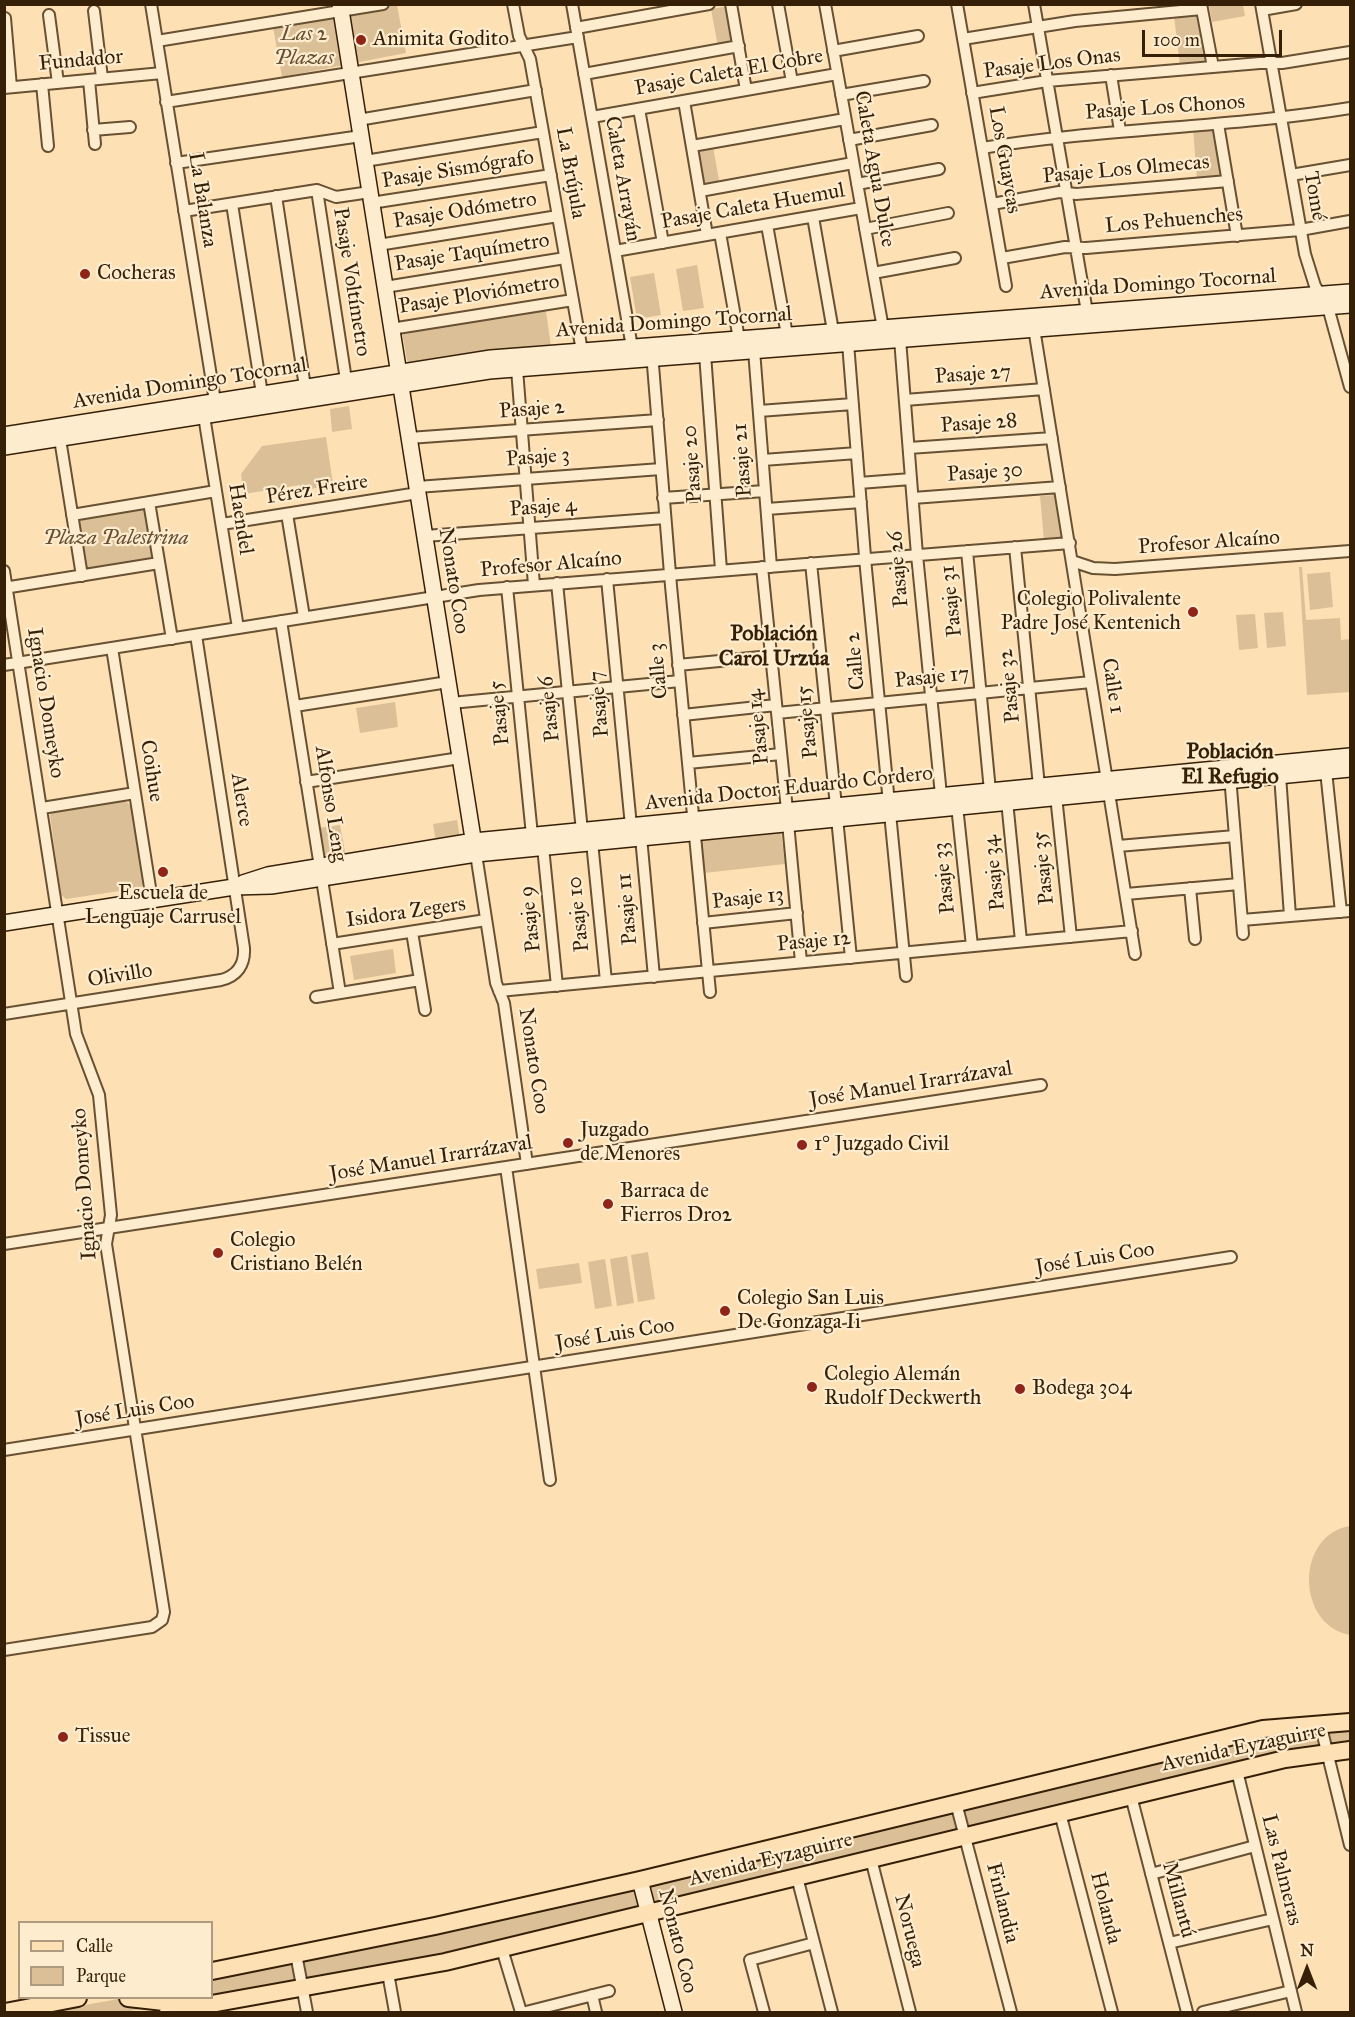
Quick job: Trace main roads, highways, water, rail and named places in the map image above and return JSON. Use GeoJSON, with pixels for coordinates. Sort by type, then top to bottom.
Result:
{"type":"FeatureCollection","features":[{"type":"Feature","properties":{"kind":"main road","name":"Nonato Coo"},"geometry":{"type":"LineString","coordinates":[[340,8],[475,847]]}},
{"type":"Feature","properties":{"kind":"main road","name":"Avenida Domingo Tocornal"},"geometry":{"type":"LineString","coordinates":[[4,435],[346,380],[517,369],[633,353],[705,354],[848,343],[889,335],[1323,300],[1350,292]]}},
{"type":"Feature","properties":{"kind":"main road","name":"Avenida Domingo Tocornal"},"geometry":{"type":"LineString","coordinates":[[1033,322],[1087,312],[1323,300],[1350,305]]}},
{"type":"Feature","properties":{"kind":"main road","name":"Avenida Domingo Tocornal"},"geometry":{"type":"LineString","coordinates":[[652,352],[739,339],[833,331],[889,335]]}},
{"type":"Feature","properties":{"kind":"main road","name":"Avenida Domingo Tocornal"},"geometry":{"type":"LineString","coordinates":[[4,447],[204,416],[491,358],[582,351],[633,353]]}},
{"type":"Feature","properties":{"kind":"main road","name":"Avenida Doctor Eduardo Cordero"},"geometry":{"type":"LineString","coordinates":[[475,847],[543,847],[592,842],[636,832],[889,806],[941,795],[1039,786],[1108,785],[1230,773],[1350,756]]}},
{"type":"Feature","properties":{"kind":"main road","name":"Avenida Doctor Eduardo Cordero"},"geometry":{"type":"LineString","coordinates":[[1230,773],[1280,775],[1350,769]]}},
{"type":"Feature","properties":{"kind":"main road","name":"Avenida Doctor Eduardo Cordero"},"geometry":{"type":"LineString","coordinates":[[889,806],[957,806],[1056,796],[1108,785]]}},
{"type":"Feature","properties":{"kind":"main road","name":"Avenida Doctor Eduardo Cordero"},"geometry":{"type":"LineString","coordinates":[[4,923],[234,887],[262,887],[321,872],[475,847],[532,835],[582,831],[636,832]]}},
{"type":"Feature","properties":{"kind":"main road","name":"Avenida Eyzaguirre"},"geometry":{"type":"LineString","coordinates":[[213,1971],[640,1880],[1263,1729],[1350,1722]]}},
{"type":"Feature","properties":{"kind":"main road","name":"Avenida Eyzaguirre"},"geometry":{"type":"LineString","coordinates":[[137,1999],[221,2008],[302,1988],[502,1949],[1237,1771],[1328,1752],[1350,1750]]}},
{"type":"Feature","properties":{"kind":"main road","name":"Nonato Coo"},"geometry":{"type":"LineString","coordinates":[[640,1880],[674,2013]]}},
{"type":"Feature","properties":{"kind":"main road"},"geometry":{"type":"LineString","coordinates":[[5,2013],[71,2003]]}},
{"type":"Feature","properties":{"kind":"place","name":"Animita Godito"},"geometry":{"type":"Point","coordinates":[361,40]}},
{"type":"Feature","properties":{"kind":"place","name":"Cocheras"},"geometry":{"type":"Point","coordinates":[85,274]}},
{"type":"Feature","properties":{"kind":"place","name":"Colegio Polivalente Padre José Kentenich"},"geometry":{"type":"Point","coordinates":[1193,612]}},
{"type":"Feature","properties":{"kind":"place","name":"Escuela de Lenguaje Carrusel"},"geometry":{"type":"Point","coordinates":[163,872]}},
{"type":"Feature","properties":{"kind":"place","name":"Juzgado de Menores"},"geometry":{"type":"Point","coordinates":[568,1143]}},
{"type":"Feature","properties":{"kind":"place","name":"1° Juzgado Civil"},"geometry":{"type":"Point","coordinates":[802,1145]}},
{"type":"Feature","properties":{"kind":"place","name":"Barraca de Fierros Dro2"},"geometry":{"type":"Point","coordinates":[608,1204]}},
{"type":"Feature","properties":{"kind":"place","name":"Colegio Cristiano Belén"},"geometry":{"type":"Point","coordinates":[218,1253]}},
{"type":"Feature","properties":{"kind":"place","name":"Colegio San Luis De Gonzaga Ii"},"geometry":{"type":"Point","coordinates":[725,1311]}},
{"type":"Feature","properties":{"kind":"place","name":"Colegio Alemán Rudolf Deckwerth"},"geometry":{"type":"Point","coordinates":[812,1387]}},
{"type":"Feature","properties":{"kind":"place","name":"Bodega 304"},"geometry":{"type":"Point","coordinates":[1020,1389]}},
{"type":"Feature","properties":{"kind":"place","name":"Tissue"},"geometry":{"type":"Point","coordinates":[63,1737]}},
{"type":"Feature","properties":{"kind":"district","name":"Población Carol Urzúa"},"geometry":{"type":"Point","coordinates":[774,648]}},
{"type":"Feature","properties":{"kind":"district","name":"Población El Refugio"},"geometry":{"type":"Point","coordinates":[1230,766]}},
{"type":"Feature","properties":{"kind":"park label","name":"Las 2 Plazas"},"geometry":{"type":"Point","coordinates":[304,47]}},
{"type":"Feature","properties":{"kind":"park label","name":"Plaza Palestrina"},"geometry":{"type":"Point","coordinates":[116,539]}}]}
